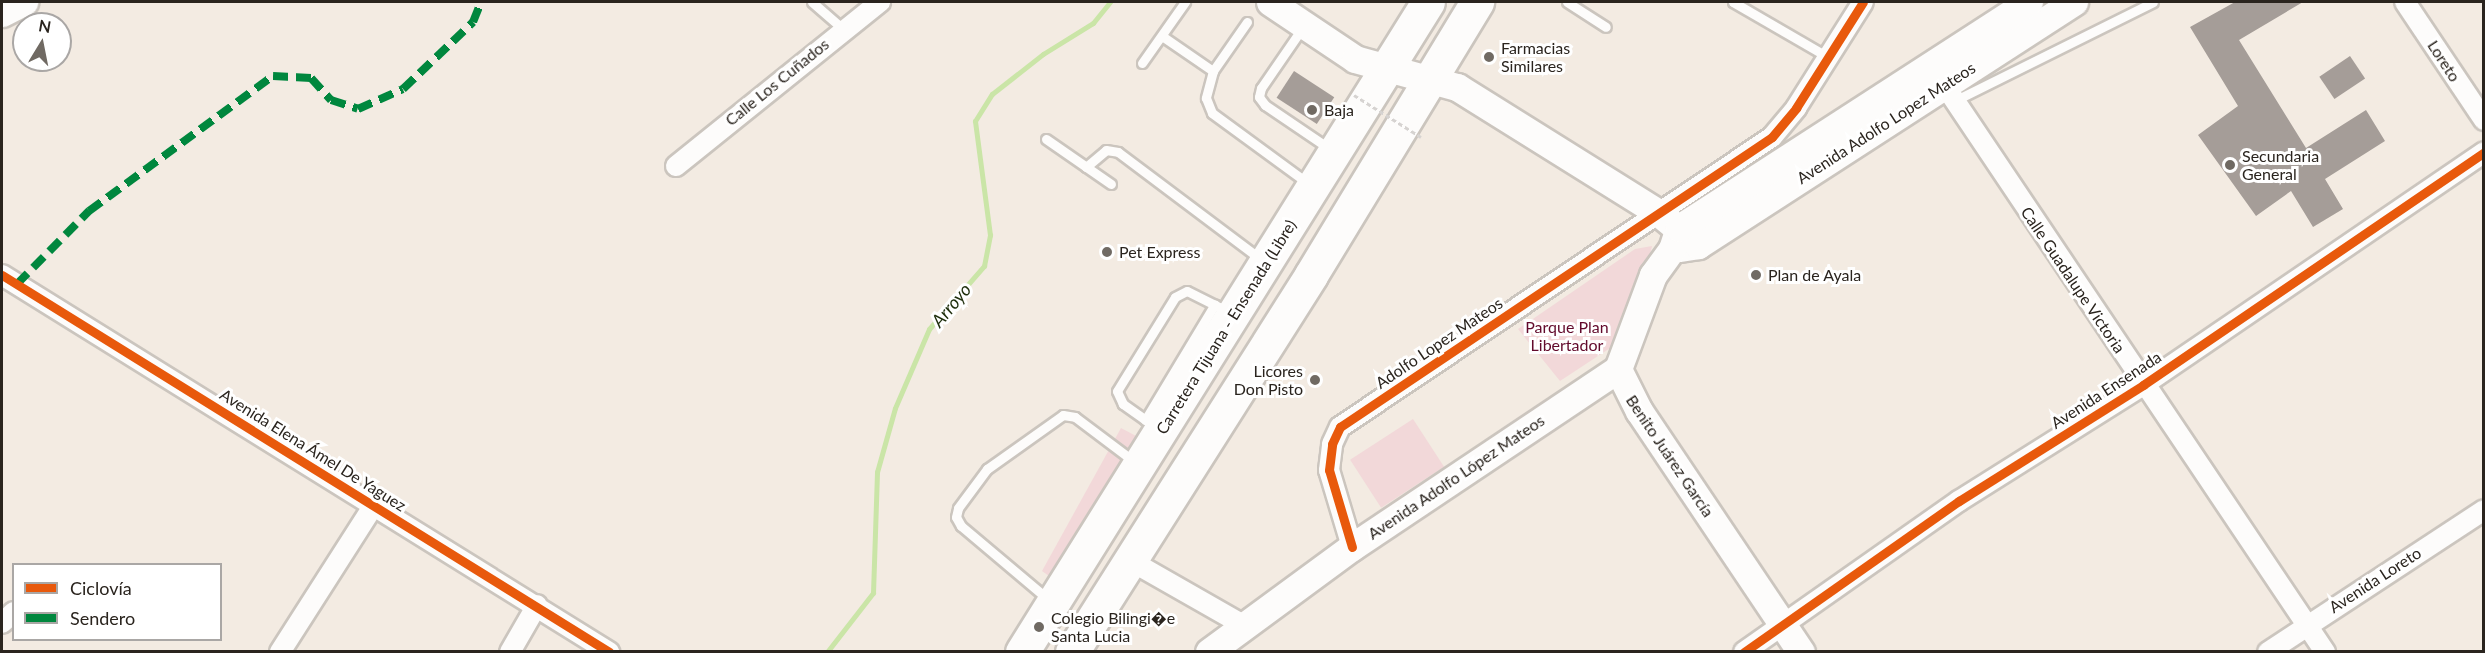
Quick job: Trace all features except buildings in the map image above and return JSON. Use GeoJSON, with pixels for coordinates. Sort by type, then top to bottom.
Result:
{"type":"FeatureCollection","features":[{"type":"Feature","properties":{"kind":"highway","name":"Carretera Tijuana - Ensenada (Libre)"},"geometry":{"type":"LineString","coordinates":[[1022,651],[1139,465],[1153,425],[1225,309],[1266,263],[1428,2]]}},
{"type":"Feature","properties":{"kind":"highway"},"geometry":{"type":"LineString","coordinates":[[1072,651],[1131,561],[1477,2]]}},
{"type":"Feature","properties":{"kind":"main road"},"geometry":{"type":"LineString","coordinates":[[2,13],[24,2]]}},
{"type":"Feature","properties":{"kind":"main road"},"geometry":{"type":"LineString","coordinates":[[1270,2],[1355,59],[1384,70],[1431,78],[1457,87],[1677,234],[1653,275],[1618,369]]}},
{"type":"Feature","properties":{"kind":"main road","name":"Avenida Adolfo Lopez Mateos"},"geometry":{"type":"LineString","coordinates":[[1677,234],[2029,2]]}},
{"type":"Feature","properties":{"kind":"main road","name":"Avenida Adolfo Lopez Mateos"},"geometry":{"type":"LineString","coordinates":[[1677,234],[1949,93],[2074,2]]}},
{"type":"Feature","properties":{"kind":"main road","name":"Avenida Adolfo López Mateos"},"geometry":{"type":"LineString","coordinates":[[1209,651],[1352,547],[1618,369]]}},
{"type":"Feature","properties":{"kind":"main road","name":"Benito Juárez García"},"geometry":{"type":"LineString","coordinates":[[1618,369],[1639,411],[1801,651]]}},
{"type":"Feature","properties":{"kind":"street","name":"Calle Los Cuñados"},"geometry":{"type":"LineString","coordinates":[[676,166],[843,29],[880,2]]}},
{"type":"Feature","properties":{"kind":"street","name":"Adolfo Lopez Mateos"},"geometry":{"type":"LineString","coordinates":[[1352,547],[1329,470],[1332,444],[1340,427],[1677,234],[1772,137],[1796,108],[1863,2]]}},
{"type":"Feature","properties":{"kind":"street","name":"Loreto"},"geometry":{"type":"LineString","coordinates":[[2405,2],[2484,120]]}},
{"type":"Feature","properties":{"kind":"street","name":"Calle Guadalupe Victoria"},"geometry":{"type":"LineString","coordinates":[[1949,93],[2143,385],[2325,651]]}},
{"type":"Feature","properties":{"kind":"street","name":"Avenida Ensenada"},"geometry":{"type":"LineString","coordinates":[[1744,651],[1959,501],[2143,385],[2484,152]]}},
{"type":"Feature","properties":{"kind":"street","name":"Avenida Elena Ámel De Yaguez"},"geometry":{"type":"LineString","coordinates":[[2,274],[609,651]]}},
{"type":"Feature","properties":{"kind":"street"},"geometry":{"type":"LineString","coordinates":[[280,651],[374,505]]}},
{"type":"Feature","properties":{"kind":"street","name":"Avenida Loreto"},"geometry":{"type":"LineString","coordinates":[[2268,651],[2482,514]]}},
{"type":"Feature","properties":{"kind":"street"},"geometry":{"type":"LineString","coordinates":[[1131,561],[1242,626]]}},
{"type":"Feature","properties":{"kind":"street"},"geometry":{"type":"LineString","coordinates":[[510,651],[537,605]]}},
{"type":"Feature","properties":{"kind":"lane"},"geometry":{"type":"LineString","coordinates":[[812,2],[843,29]]}},
{"type":"Feature","properties":{"kind":"lane"},"geometry":{"type":"LineString","coordinates":[[1142,63],[1185,2]]}},
{"type":"Feature","properties":{"kind":"lane"},"geometry":{"type":"LineString","coordinates":[[1567,2],[1606,27]]}},
{"type":"Feature","properties":{"kind":"lane"},"geometry":{"type":"LineString","coordinates":[[1733,2],[1828,57]]}},
{"type":"Feature","properties":{"kind":"lane"},"geometry":{"type":"LineString","coordinates":[[1949,93],[2153,2]]}},
{"type":"Feature","properties":{"kind":"lane"},"geometry":{"type":"LineString","coordinates":[[1247,22],[1213,70],[1206,98],[1212,113],[1313,187]]}},
{"type":"Feature","properties":{"kind":"lane"},"geometry":{"type":"LineString","coordinates":[[1305,25],[1261,88],[1259,97],[1265,105],[1334,152]]}},
{"type":"Feature","properties":{"kind":"lane"},"geometry":{"type":"LineString","coordinates":[[1162,36],[1213,70]]}},
{"type":"Feature","properties":{"kind":"lane"},"geometry":{"type":"LineString","coordinates":[[1046,140],[1111,184]]}},
{"type":"Feature","properties":{"kind":"lane"},"geometry":{"type":"LineString","coordinates":[[1086,167],[1106,150],[1118,152],[1266,263]]}},
{"type":"Feature","properties":{"kind":"lane"},"geometry":{"type":"LineString","coordinates":[[1153,425],[1119,401],[1119,387],[1178,293],[1192,292],[1225,309]]}},
{"type":"Feature","properties":{"kind":"lane"},"geometry":{"type":"LineString","coordinates":[[1052,603],[961,526],[956,517],[958,508],[987,469],[1063,415],[1075,417],[1139,465]]}},
{"type":"Feature","properties":{"kind":"path"},"geometry":{"type":"LineString","coordinates":[[1354,95],[1421,137]]}},
{"type":"Feature","properties":{"kind":"green space","name":"Parque Plan Libertador"},"geometry":{"type":"Polygon","coordinates":[[[1652,246],[1633,333],[1560,381],[1518,329],[1635,249],[1652,246]]]}},
{"type":"Feature","properties":{"kind":"green space"},"geometry":{"type":"Polygon","coordinates":[[[1413,419],[1444,467],[1381,508],[1350,460],[1413,419]]]}},
{"type":"Feature","properties":{"kind":"green space"},"geometry":{"type":"Polygon","coordinates":[[[1121,428],[1138,437],[1053,579],[1042,571],[1121,428]]]}},
{"type":"Feature","properties":{"kind":"waterway","name":"Arroyo"},"geometry":{"type":"LineString","coordinates":[[827,652],[873,593],[877,472],[895,408],[929,329],[984,266],[990,235],[975,121],[992,94],[1043,54],[1093,23],[1110,2]]}},
{"type":"Feature","properties":{"kind":"marked path"},"geometry":{"type":"LineString","coordinates":[[17,284],[89,211],[273,76],[311,78],[331,100],[358,109],[403,89],[473,22],[481,2]]}},
{"type":"Feature","properties":{"kind":"cycle path"},"geometry":{"type":"LineString","coordinates":[[1352,547],[1329,470],[1332,444],[1340,427],[1772,137],[1796,108],[1863,2]]}},
{"type":"Feature","properties":{"kind":"cycle path"},"geometry":{"type":"LineString","coordinates":[[1744,652],[1959,501],[2143,385],[2484,152]]}},
{"type":"Feature","properties":{"kind":"cycle path"},"geometry":{"type":"LineString","coordinates":[[2,275],[609,652]]}},
{"type":"Feature","properties":{"kind":"place","name":"Farmacias Similares"},"geometry":{"type":"Point","coordinates":[1489,57]}},
{"type":"Feature","properties":{"kind":"place","name":"Baja"},"geometry":{"type":"Point","coordinates":[1312,110]}},
{"type":"Feature","properties":{"kind":"place","name":"Secundaria General"},"geometry":{"type":"Point","coordinates":[2230,165]}},
{"type":"Feature","properties":{"kind":"place","name":"Pet Express"},"geometry":{"type":"Point","coordinates":[1107,252]}},
{"type":"Feature","properties":{"kind":"place","name":"Plan de Ayala"},"geometry":{"type":"Point","coordinates":[1756,275]}},
{"type":"Feature","properties":{"kind":"place","name":"Licores Don Pisto"},"geometry":{"type":"Point","coordinates":[1315,380]}},
{"type":"Feature","properties":{"kind":"place","name":"Colegio Bilingi�e Santa Lucia"},"geometry":{"type":"Point","coordinates":[1039,627]}}]}
